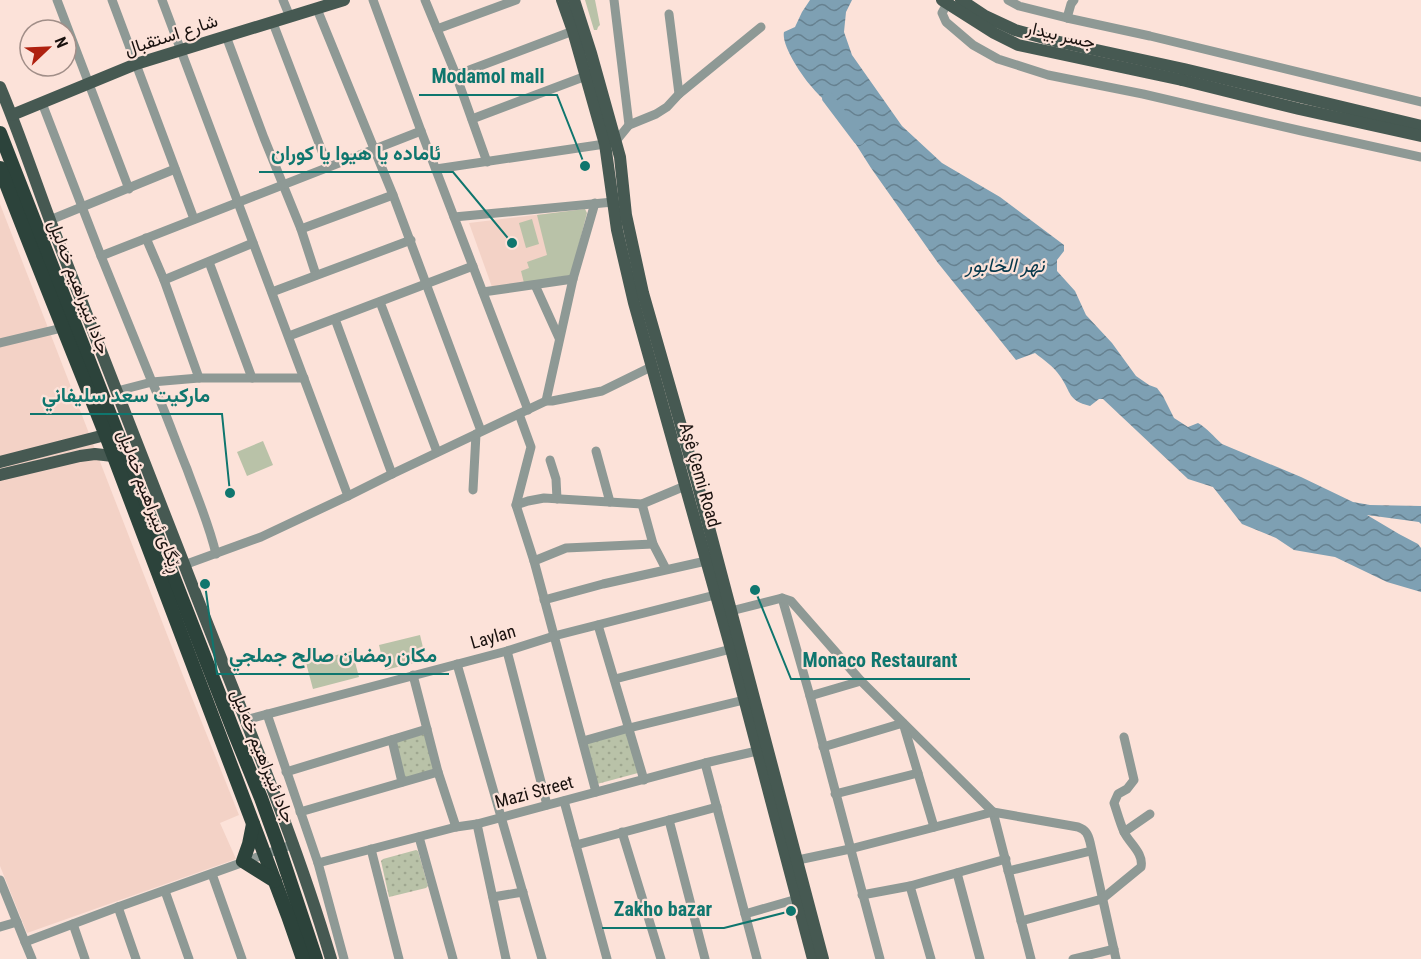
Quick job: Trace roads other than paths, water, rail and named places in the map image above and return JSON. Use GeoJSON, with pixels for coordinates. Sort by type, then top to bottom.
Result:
{"type":"FeatureCollection","features":[{"type":"Feature","properties":{"kind":"highway","name":"جادا ئیبراهیم خەلیل"},"geometry":{"type":"LineString","coordinates":[[2,137],[43,262]]}},
{"type":"Feature","properties":{"kind":"highway","name":"ڕێگای ئیبراهیم خەلیل"},"geometry":{"type":"LineString","coordinates":[[0,168],[43,262],[57,298],[62,328],[174,613]]}},
{"type":"Feature","properties":{"kind":"highway","name":"جادا ئیبراهیم خەلیل"},"geometry":{"type":"LineString","coordinates":[[57,298],[147,488],[234,732],[280,849],[316,959]]}},
{"type":"Feature","properties":{"kind":"highway","name":"جادا ئیبراهیم خەلیل"},"geometry":{"type":"LineString","coordinates":[[174,613],[303,959]]}},
{"type":"Feature","properties":{"kind":"highway"},"geometry":{"type":"LineString","coordinates":[[253,822],[243,861],[275,881]]}},
{"type":"Feature","properties":{"kind":"main road","name":"Aşê Çemi Road"},"geometry":{"type":"LineString","coordinates":[[562,0],[586,76],[611,142],[620,157],[626,215],[643,293],[697,482],[823,959]]}},
{"type":"Feature","properties":{"kind":"main road","name":"جسر بيدار"},"geometry":{"type":"LineString","coordinates":[[942,0],[994,33],[1018,45],[1183,74]]}},
{"type":"Feature","properties":{"kind":"main road","name":"جسر بيدار"},"geometry":{"type":"LineString","coordinates":[[961,0],[985,16],[1015,30],[1183,74]]}},
{"type":"Feature","properties":{"kind":"main road","name":"شارع استقبال"},"geometry":{"type":"LineString","coordinates":[[12,116],[136,64],[273,23],[336,1]]}},
{"type":"Feature","properties":{"kind":"main road","name":"Aşê Çemi Road"},"geometry":{"type":"LineString","coordinates":[[575,2],[611,142],[613,202],[633,303],[731,649],[813,959]]}},
{"type":"Feature","properties":{"kind":"main road"},"geometry":{"type":"LineString","coordinates":[[1183,74],[1421,126]]}},
{"type":"Feature","properties":{"kind":"main road"},"geometry":{"type":"LineString","coordinates":[[1183,74],[1299,109],[1421,136]]}},
{"type":"Feature","properties":{"kind":"main road"},"geometry":{"type":"LineString","coordinates":[[0,87],[117,391],[147,488]]}},
{"type":"Feature","properties":{"kind":"main road"},"geometry":{"type":"LineString","coordinates":[[0,109],[12,116]]}},
{"type":"Feature","properties":{"kind":"main road"},"geometry":{"type":"LineString","coordinates":[[2,137],[12,116]]}},
{"type":"Feature","properties":{"kind":"main road"},"geometry":{"type":"LineString","coordinates":[[0,462],[105,435]]}},
{"type":"Feature","properties":{"kind":"main road"},"geometry":{"type":"LineString","coordinates":[[0,476],[80,456],[95,454],[113,456]]}},
{"type":"Feature","properties":{"kind":"main road","name":"جادا ئیبراهیم خەلیل"},"geometry":{"type":"LineString","coordinates":[[147,488],[184,565],[244,720],[264,765],[294,844],[331,959]]}},
{"type":"Feature","properties":{"kind":"street"},"geometry":{"type":"LineString","coordinates":[[57,0],[129,189]]}},
{"type":"Feature","properties":{"kind":"street"},"geometry":{"type":"LineString","coordinates":[[112,0],[194,219]]}},
{"type":"Feature","properties":{"kind":"street"},"geometry":{"type":"LineString","coordinates":[[162,0],[348,496]]}},
{"type":"Feature","properties":{"kind":"street"},"geometry":{"type":"LineString","coordinates":[[283,0],[290,17]]}},
{"type":"Feature","properties":{"kind":"street"},"geometry":{"type":"LineString","coordinates":[[373,0],[528,410]]}},
{"type":"Feature","properties":{"kind":"street"},"geometry":{"type":"LineString","coordinates":[[425,0],[456,75],[487,162]]}},
{"type":"Feature","properties":{"kind":"street"},"geometry":{"type":"LineString","coordinates":[[437,29],[516,0]]}},
{"type":"Feature","properties":{"kind":"street"},"geometry":{"type":"LineString","coordinates":[[614,0],[629,124]]}},
{"type":"Feature","properties":{"kind":"street"},"geometry":{"type":"LineString","coordinates":[[949,0],[942,13],[946,22],[973,45],[998,59],[1048,75],[1143,94],[1421,157]]}},
{"type":"Feature","properties":{"kind":"street"},"geometry":{"type":"LineString","coordinates":[[1008,0],[1019,6],[1067,18],[1421,102]]}},
{"type":"Feature","properties":{"kind":"street"},"geometry":{"type":"LineString","coordinates":[[1067,18],[1074,0]]}},
{"type":"Feature","properties":{"kind":"street"},"geometry":{"type":"LineString","coordinates":[[317,9],[428,284],[479,433],[473,490]]}},
{"type":"Feature","properties":{"kind":"street"},"geometry":{"type":"LineString","coordinates":[[669,14],[679,94]]}},
{"type":"Feature","properties":{"kind":"street"},"geometry":{"type":"LineString","coordinates":[[273,23],[328,167]]}},
{"type":"Feature","properties":{"kind":"street"},"geometry":{"type":"LineString","coordinates":[[436,169],[611,142],[629,124],[656,114],[667,106],[761,27]]}},
{"type":"Feature","properties":{"kind":"street"},"geometry":{"type":"LineString","coordinates":[[456,75],[573,31]]}},
{"type":"Feature","properties":{"kind":"street"},"geometry":{"type":"LineString","coordinates":[[226,36],[301,229],[316,274]]}},
{"type":"Feature","properties":{"kind":"street"},"geometry":{"type":"LineString","coordinates":[[472,119],[586,76]]}},
{"type":"Feature","properties":{"kind":"street"},"geometry":{"type":"LineString","coordinates":[[42,103],[101,256],[162,404],[216,554]]}},
{"type":"Feature","properties":{"kind":"street"},"geometry":{"type":"LineString","coordinates":[[101,256],[421,131]]}},
{"type":"Feature","properties":{"kind":"street"},"geometry":{"type":"LineString","coordinates":[[50,220],[176,169]]}},
{"type":"Feature","properties":{"kind":"street"},"geometry":{"type":"LineString","coordinates":[[301,229],[393,195]]}},
{"type":"Feature","properties":{"kind":"street"},"geometry":{"type":"LineString","coordinates":[[546,401],[573,279],[595,202]]}},
{"type":"Feature","properties":{"kind":"street"},"geometry":{"type":"LineString","coordinates":[[454,217],[613,202]]}},
{"type":"Feature","properties":{"kind":"street"},"geometry":{"type":"LineString","coordinates":[[146,238],[164,280],[199,378]]}},
{"type":"Feature","properties":{"kind":"street"},"geometry":{"type":"LineString","coordinates":[[272,292],[411,240]]}},
{"type":"Feature","properties":{"kind":"street"},"geometry":{"type":"LineString","coordinates":[[164,280],[253,243]]}},
{"type":"Feature","properties":{"kind":"street"},"geometry":{"type":"LineString","coordinates":[[209,262],[252,378]]}},
{"type":"Feature","properties":{"kind":"street"},"geometry":{"type":"LineString","coordinates":[[289,336],[473,266]]}},
{"type":"Feature","properties":{"kind":"street"},"geometry":{"type":"LineString","coordinates":[[483,292],[573,279]]}},
{"type":"Feature","properties":{"kind":"street"},"geometry":{"type":"LineString","coordinates":[[535,285],[560,338]]}},
{"type":"Feature","properties":{"kind":"street"},"geometry":{"type":"LineString","coordinates":[[380,302],[437,453]]}},
{"type":"Feature","properties":{"kind":"street"},"geometry":{"type":"LineString","coordinates":[[335,319],[392,474]]}},
{"type":"Feature","properties":{"kind":"street"},"geometry":{"type":"LineString","coordinates":[[0,343],[62,328]]}},
{"type":"Feature","properties":{"kind":"street"},"geometry":{"type":"LineString","coordinates":[[184,565],[261,537],[546,401],[602,391],[651,367]]}},
{"type":"Feature","properties":{"kind":"street"},"geometry":{"type":"LineString","coordinates":[[117,391],[152,382],[199,378],[304,378]]}},
{"type":"Feature","properties":{"kind":"street"},"geometry":{"type":"LineString","coordinates":[[519,414],[531,447],[516,505],[534,561],[596,792]]}},
{"type":"Feature","properties":{"kind":"street"},"geometry":{"type":"LineString","coordinates":[[596,451],[610,502]]}},
{"type":"Feature","properties":{"kind":"street"},"geometry":{"type":"LineString","coordinates":[[550,460],[556,478],[557,499]]}},
{"type":"Feature","properties":{"kind":"street"},"geometry":{"type":"LineString","coordinates":[[516,505],[544,498],[642,504],[685,486]]}},
{"type":"Feature","properties":{"kind":"street"},"geometry":{"type":"LineString","coordinates":[[642,504],[653,544],[666,569]]}},
{"type":"Feature","properties":{"kind":"street"},"geometry":{"type":"LineString","coordinates":[[534,561],[566,548],[653,544]]}},
{"type":"Feature","properties":{"kind":"street"},"geometry":{"type":"LineString","coordinates":[[544,600],[706,561]]}},
{"type":"Feature","properties":{"kind":"street","name":"Laylan"},"geometry":{"type":"LineString","coordinates":[[244,720],[507,651],[554,636],[716,595]]}},
{"type":"Feature","properties":{"kind":"street"},"geometry":{"type":"LineString","coordinates":[[782,598],[880,959]]}},
{"type":"Feature","properties":{"kind":"street"},"geometry":{"type":"LineString","coordinates":[[731,611],[782,598],[789,599],[861,681],[993,812],[1031,959]]}},
{"type":"Feature","properties":{"kind":"street"},"geometry":{"type":"LineString","coordinates":[[598,625],[644,780]]}},
{"type":"Feature","properties":{"kind":"street"},"geometry":{"type":"LineString","coordinates":[[615,679],[731,649]]}},
{"type":"Feature","properties":{"kind":"street"},"geometry":{"type":"LineString","coordinates":[[507,651],[548,805]]}},
{"type":"Feature","properties":{"kind":"street"},"geometry":{"type":"LineString","coordinates":[[457,664],[542,959]]}},
{"type":"Feature","properties":{"kind":"street"},"geometry":{"type":"LineString","coordinates":[[413,675],[438,772],[456,827]]}},
{"type":"Feature","properties":{"kind":"street"},"geometry":{"type":"LineString","coordinates":[[810,696],[861,681]]}},
{"type":"Feature","properties":{"kind":"street"},"geometry":{"type":"LineString","coordinates":[[583,741],[744,700]]}},
{"type":"Feature","properties":{"kind":"street"},"geometry":{"type":"LineString","coordinates":[[267,714],[318,863],[345,959]]}},
{"type":"Feature","properties":{"kind":"street"},"geometry":{"type":"LineString","coordinates":[[823,747],[903,723]]}},
{"type":"Feature","properties":{"kind":"street"},"geometry":{"type":"LineString","coordinates":[[903,723],[934,827]]}},
{"type":"Feature","properties":{"kind":"street"},"geometry":{"type":"LineString","coordinates":[[286,772],[427,729]]}},
{"type":"Feature","properties":{"kind":"street"},"geometry":{"type":"LineString","coordinates":[[1021,921],[1102,899],[1141,867],[1142,861],[1124,832],[1114,803],[1118,794],[1127,789],[1134,780],[1124,737]]}},
{"type":"Feature","properties":{"kind":"street"},"geometry":{"type":"LineString","coordinates":[[392,740],[402,782]]}},
{"type":"Feature","properties":{"kind":"street","name":"Mazi Street"},"geometry":{"type":"LineString","coordinates":[[318,863],[758,751]]}},
{"type":"Feature","properties":{"kind":"street"},"geometry":{"type":"LineString","coordinates":[[705,763],[757,959]]}},
{"type":"Feature","properties":{"kind":"street"},"geometry":{"type":"LineString","coordinates":[[300,812],[438,772]]}},
{"type":"Feature","properties":{"kind":"street"},"geometry":{"type":"LineString","coordinates":[[836,794],[918,773]]}},
{"type":"Feature","properties":{"kind":"street"},"geometry":{"type":"LineString","coordinates":[[564,801],[607,959]]}},
{"type":"Feature","properties":{"kind":"street"},"geometry":{"type":"LineString","coordinates":[[576,845],[717,807]]}},
{"type":"Feature","properties":{"kind":"street"},"geometry":{"type":"LineString","coordinates":[[798,860],[993,812],[1083,828],[1088,833],[1116,959]]}},
{"type":"Feature","properties":{"kind":"street"},"geometry":{"type":"LineString","coordinates":[[1124,832],[1150,814]]}},
{"type":"Feature","properties":{"kind":"street"},"geometry":{"type":"LineString","coordinates":[[669,820],[705,959]]}},
{"type":"Feature","properties":{"kind":"street"},"geometry":{"type":"LineString","coordinates":[[477,824],[506,959]]}},
{"type":"Feature","properties":{"kind":"street"},"geometry":{"type":"LineString","coordinates":[[622,832],[661,959]]}},
{"type":"Feature","properties":{"kind":"street"},"geometry":{"type":"LineString","coordinates":[[419,837],[453,959]]}},
{"type":"Feature","properties":{"kind":"street"},"geometry":{"type":"LineString","coordinates":[[25,942],[294,844]]}},
{"type":"Feature","properties":{"kind":"street"},"geometry":{"type":"LineString","coordinates":[[371,849],[399,959]]}},
{"type":"Feature","properties":{"kind":"street"},"geometry":{"type":"LineString","coordinates":[[1008,871],[1091,851]]}},
{"type":"Feature","properties":{"kind":"street"},"geometry":{"type":"LineString","coordinates":[[862,895],[910,886],[1005,859]]}},
{"type":"Feature","properties":{"kind":"street"},"geometry":{"type":"LineString","coordinates":[[957,873],[980,959]]}},
{"type":"Feature","properties":{"kind":"street"},"geometry":{"type":"LineString","coordinates":[[212,874],[242,959]]}},
{"type":"Feature","properties":{"kind":"street"},"geometry":{"type":"LineString","coordinates":[[0,880],[32,959]]}},
{"type":"Feature","properties":{"kind":"street"},"geometry":{"type":"LineString","coordinates":[[910,886],[931,959]]}},
{"type":"Feature","properties":{"kind":"street"},"geometry":{"type":"LineString","coordinates":[[165,891],[189,959]]}},
{"type":"Feature","properties":{"kind":"street"},"geometry":{"type":"LineString","coordinates":[[493,897],[523,892]]}},
{"type":"Feature","properties":{"kind":"street"},"geometry":{"type":"LineString","coordinates":[[745,914],[797,899]]}},
{"type":"Feature","properties":{"kind":"street"},"geometry":{"type":"LineString","coordinates":[[118,907],[136,959]]}},
{"type":"Feature","properties":{"kind":"street"},"geometry":{"type":"LineString","coordinates":[[0,927],[17,922]]}},
{"type":"Feature","properties":{"kind":"street"},"geometry":{"type":"LineString","coordinates":[[73,924],[85,959]]}},
{"type":"Feature","properties":{"kind":"street"},"geometry":{"type":"LineString","coordinates":[[1073,959],[1114,949]]}},
{"type":"Feature","properties":{"kind":"water","name":"نهر الخابور"},"geometry":{"type":"Polygon","coordinates":[[[810,0],[852,0],[846,12],[844,32],[852,55],[902,126],[942,163],[1000,197],[1064,245],[1064,251],[1057,260],[1057,271],[1075,291],[1086,315],[1112,343],[1136,376],[1157,388],[1174,418],[1188,427],[1198,423],[1222,444],[1301,477],[1353,502],[1370,505],[1421,506],[1421,524],[1367,515],[1418,544],[1421,548],[1421,592],[1387,582],[1335,557],[1294,550],[1276,538],[1242,524],[1213,487],[1188,479],[1103,399],[1099,399],[1090,406],[1077,401],[1058,373],[1035,353],[1016,360],[938,263],[871,168],[850,135],[850,121],[815,91],[793,60],[786,45],[784,32],[795,27],[810,0]]]}},
{"type":"Feature","properties":{"kind":"waterway","name":"نهر الخابور"},"geometry":{"type":"LineString","coordinates":[[828,98],[859,139]]}},
{"type":"Feature","properties":{"kind":"place","name":"Modamol mall"},"geometry":{"type":"Point","coordinates":[585,166]}},
{"type":"Feature","properties":{"kind":"place","name":"ئاماده یا هیوا یا کوران"},"geometry":{"type":"Point","coordinates":[512,243]}},
{"type":"Feature","properties":{"kind":"place","name":"ماركيت سعد سليفاني"},"geometry":{"type":"Point","coordinates":[230,493]}},
{"type":"Feature","properties":{"kind":"place","name":"مكان رمضان صالح جملجي"},"geometry":{"type":"Point","coordinates":[205,584]}},
{"type":"Feature","properties":{"kind":"place","name":"Monaco Restaurant"},"geometry":{"type":"Point","coordinates":[755,590]}},
{"type":"Feature","properties":{"kind":"place","name":"Zakho bazar"},"geometry":{"type":"Point","coordinates":[791,911]}}]}
